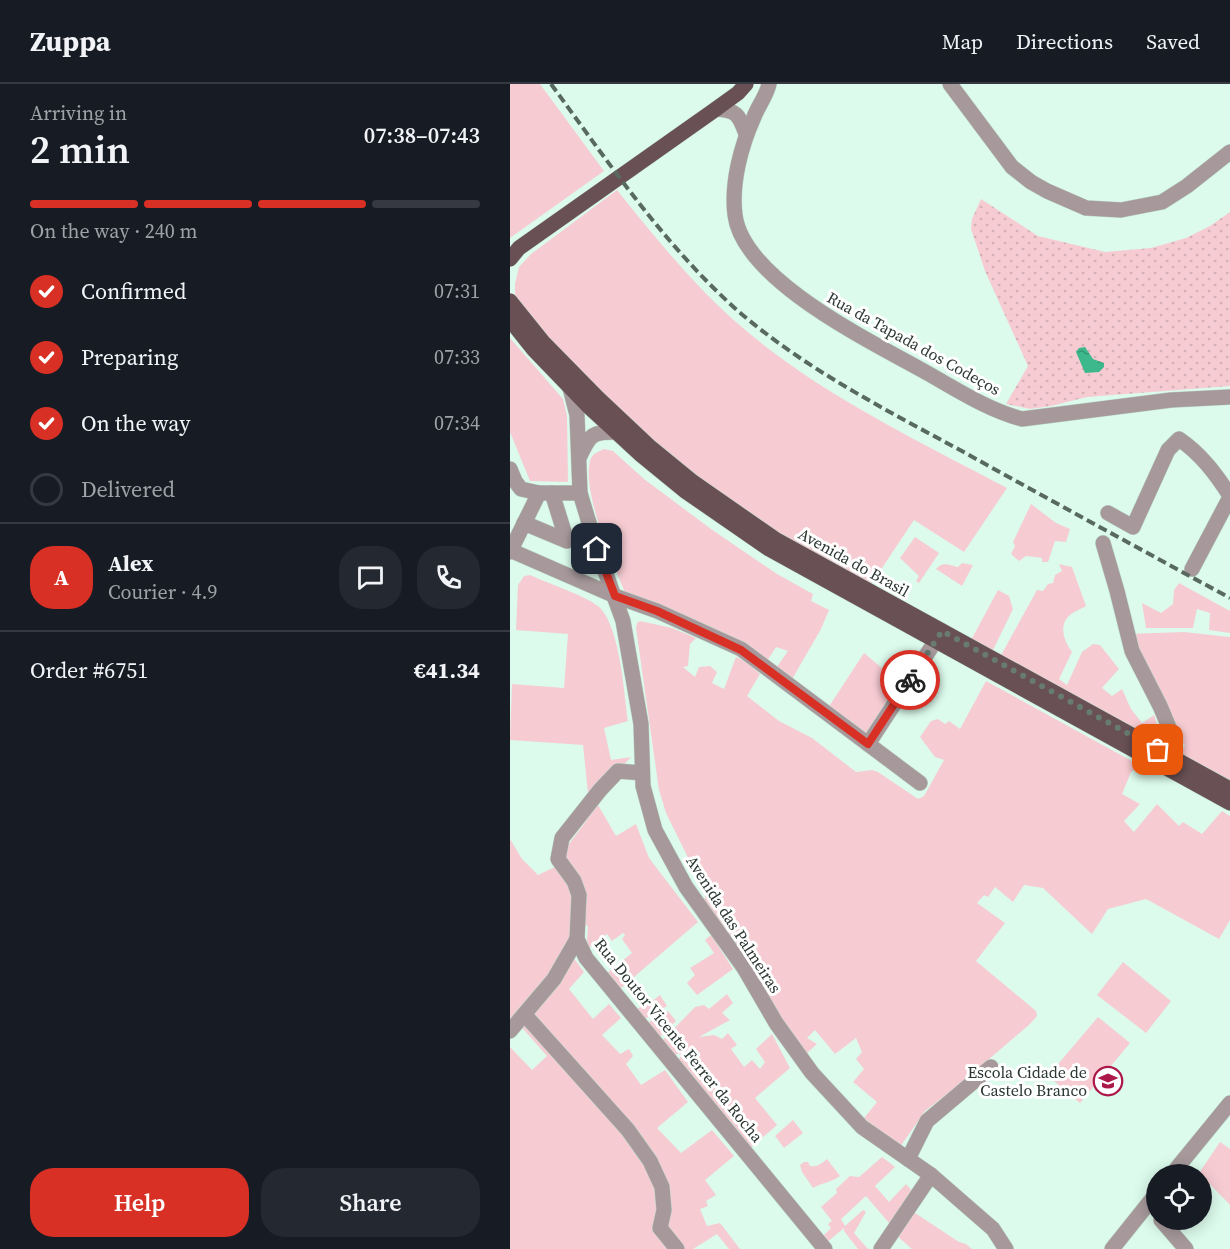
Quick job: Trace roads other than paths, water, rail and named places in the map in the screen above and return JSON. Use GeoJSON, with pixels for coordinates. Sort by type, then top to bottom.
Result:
{"type":"FeatureCollection","features":[{"type":"Feature","properties":{"kind":"main road"},"geometry":{"type":"LineString","coordinates":[[510,244],[737,84]]}},
{"type":"Feature","properties":{"kind":"main road"},"geometry":{"type":"LineString","coordinates":[[510,259],[519,248],[716,109],[746,84]]}},
{"type":"Feature","properties":{"kind":"main road","name":"Avenida do Brasil"},"geometry":{"type":"LineString","coordinates":[[510,301],[543,342],[588,407],[649,446],[693,482],[775,539],[1230,803]]}},
{"type":"Feature","properties":{"kind":"main road","name":"Avenida do Brasil"},"geometry":{"type":"LineString","coordinates":[[510,320],[534,350],[588,407],[685,491],[769,549],[1230,789]]}},
{"type":"Feature","properties":{"kind":"street","name":"Rua da Tapada dos Codeços"},"geometry":{"type":"LineString","coordinates":[[769,84],[746,134],[735,192],[735,215],[741,236],[751,251],[769,271],[821,313],[978,402],[1009,416],[1022,419],[1172,400],[1230,397]]}},
{"type":"Feature","properties":{"kind":"street"},"geometry":{"type":"LineString","coordinates":[[950,84],[1012,167],[1031,183],[1086,208],[1121,210],[1162,202],[1230,153]]}},
{"type":"Feature","properties":{"kind":"street"},"geometry":{"type":"LineString","coordinates":[[716,109],[733,111],[741,119],[746,134]]}},
{"type":"Feature","properties":{"kind":"street"},"geometry":{"type":"LineString","coordinates":[[588,407],[592,420],[588,439]]}},
{"type":"Feature","properties":{"kind":"street","name":"Avenida das Palmeiras"},"geometry":{"type":"LineString","coordinates":[[588,407],[578,459],[580,493],[623,621],[641,724],[643,786],[655,830],[686,887],[744,968],[776,1023],[812,1073],[862,1127],[931,1175],[993,1229],[1006,1249]]}},
{"type":"Feature","properties":{"kind":"street"},"geometry":{"type":"LineString","coordinates":[[588,439],[601,432],[617,432]]}},
{"type":"Feature","properties":{"kind":"street","name":"Avenida das Palmeiras"},"geometry":{"type":"LineString","coordinates":[[578,459],[588,439]]}},
{"type":"Feature","properties":{"kind":"street"},"geometry":{"type":"LineString","coordinates":[[1108,513],[1133,527],[1168,450],[1179,439],[1205,462],[1230,497],[1192,568]]}},
{"type":"Feature","properties":{"kind":"street"},"geometry":{"type":"LineString","coordinates":[[510,469],[521,489],[545,493],[580,493]]}},
{"type":"Feature","properties":{"kind":"street"},"geometry":{"type":"LineString","coordinates":[[545,493],[524,523],[510,551],[615,596],[657,611],[741,650],[920,783]]}},
{"type":"Feature","properties":{"kind":"street"},"geometry":{"type":"LineString","coordinates":[[524,523],[567,541],[545,493]]}},
{"type":"Feature","properties":{"kind":"street"},"geometry":{"type":"LineString","coordinates":[[1103,543],[1132,651],[1171,732],[1158,750]]}},
{"type":"Feature","properties":{"kind":"street"},"geometry":{"type":"LineString","coordinates":[[868,744],[939,636]]}},
{"type":"Feature","properties":{"kind":"street","name":"Rua Doutor Vicente Ferrer da Rocha"},"geometry":{"type":"LineString","coordinates":[[642,773],[618,771],[562,838],[558,859],[574,881],[579,895],[577,939],[586,958],[825,1249]]}},
{"type":"Feature","properties":{"kind":"street"},"geometry":{"type":"LineString","coordinates":[[510,1031],[554,979],[577,939]]}},
{"type":"Feature","properties":{"kind":"street"},"geometry":{"type":"LineString","coordinates":[[525,1015],[621,1122],[650,1161],[662,1186],[664,1210],[660,1228],[677,1249]]}},
{"type":"Feature","properties":{"kind":"street"},"geometry":{"type":"LineString","coordinates":[[908,1159],[927,1121],[991,1067]]}},
{"type":"Feature","properties":{"kind":"street"},"geometry":{"type":"LineString","coordinates":[[1180,1164],[1230,1103]]}},
{"type":"Feature","properties":{"kind":"street"},"geometry":{"type":"LineString","coordinates":[[881,1249],[931,1175]]}},
{"type":"Feature","properties":{"kind":"street"},"geometry":{"type":"LineString","coordinates":[[1112,1249],[1146,1213]]}},
{"type":"Feature","properties":{"kind":"street"},"geometry":{"type":"LineString","coordinates":[[1170,1230],[1186,1249]]}},
{"type":"Feature","properties":{"kind":"water"},"geometry":{"type":"Polygon","coordinates":[[[1085,347],[1093,359],[1104,363],[1104,367],[1099,372],[1085,373],[1076,352],[1079,348],[1085,347]]]}},
{"type":"Feature","properties":{"kind":"railway"},"geometry":{"type":"LineString","coordinates":[[551,84],[662,231],[711,286],[763,332],[817,369],[874,403],[1230,598]]}},
{"type":"Feature","properties":{"kind":"place","name":"Escola Cidade de Castelo Branco"},"geometry":{"type":"Point","coordinates":[1108,1081]}}]}
